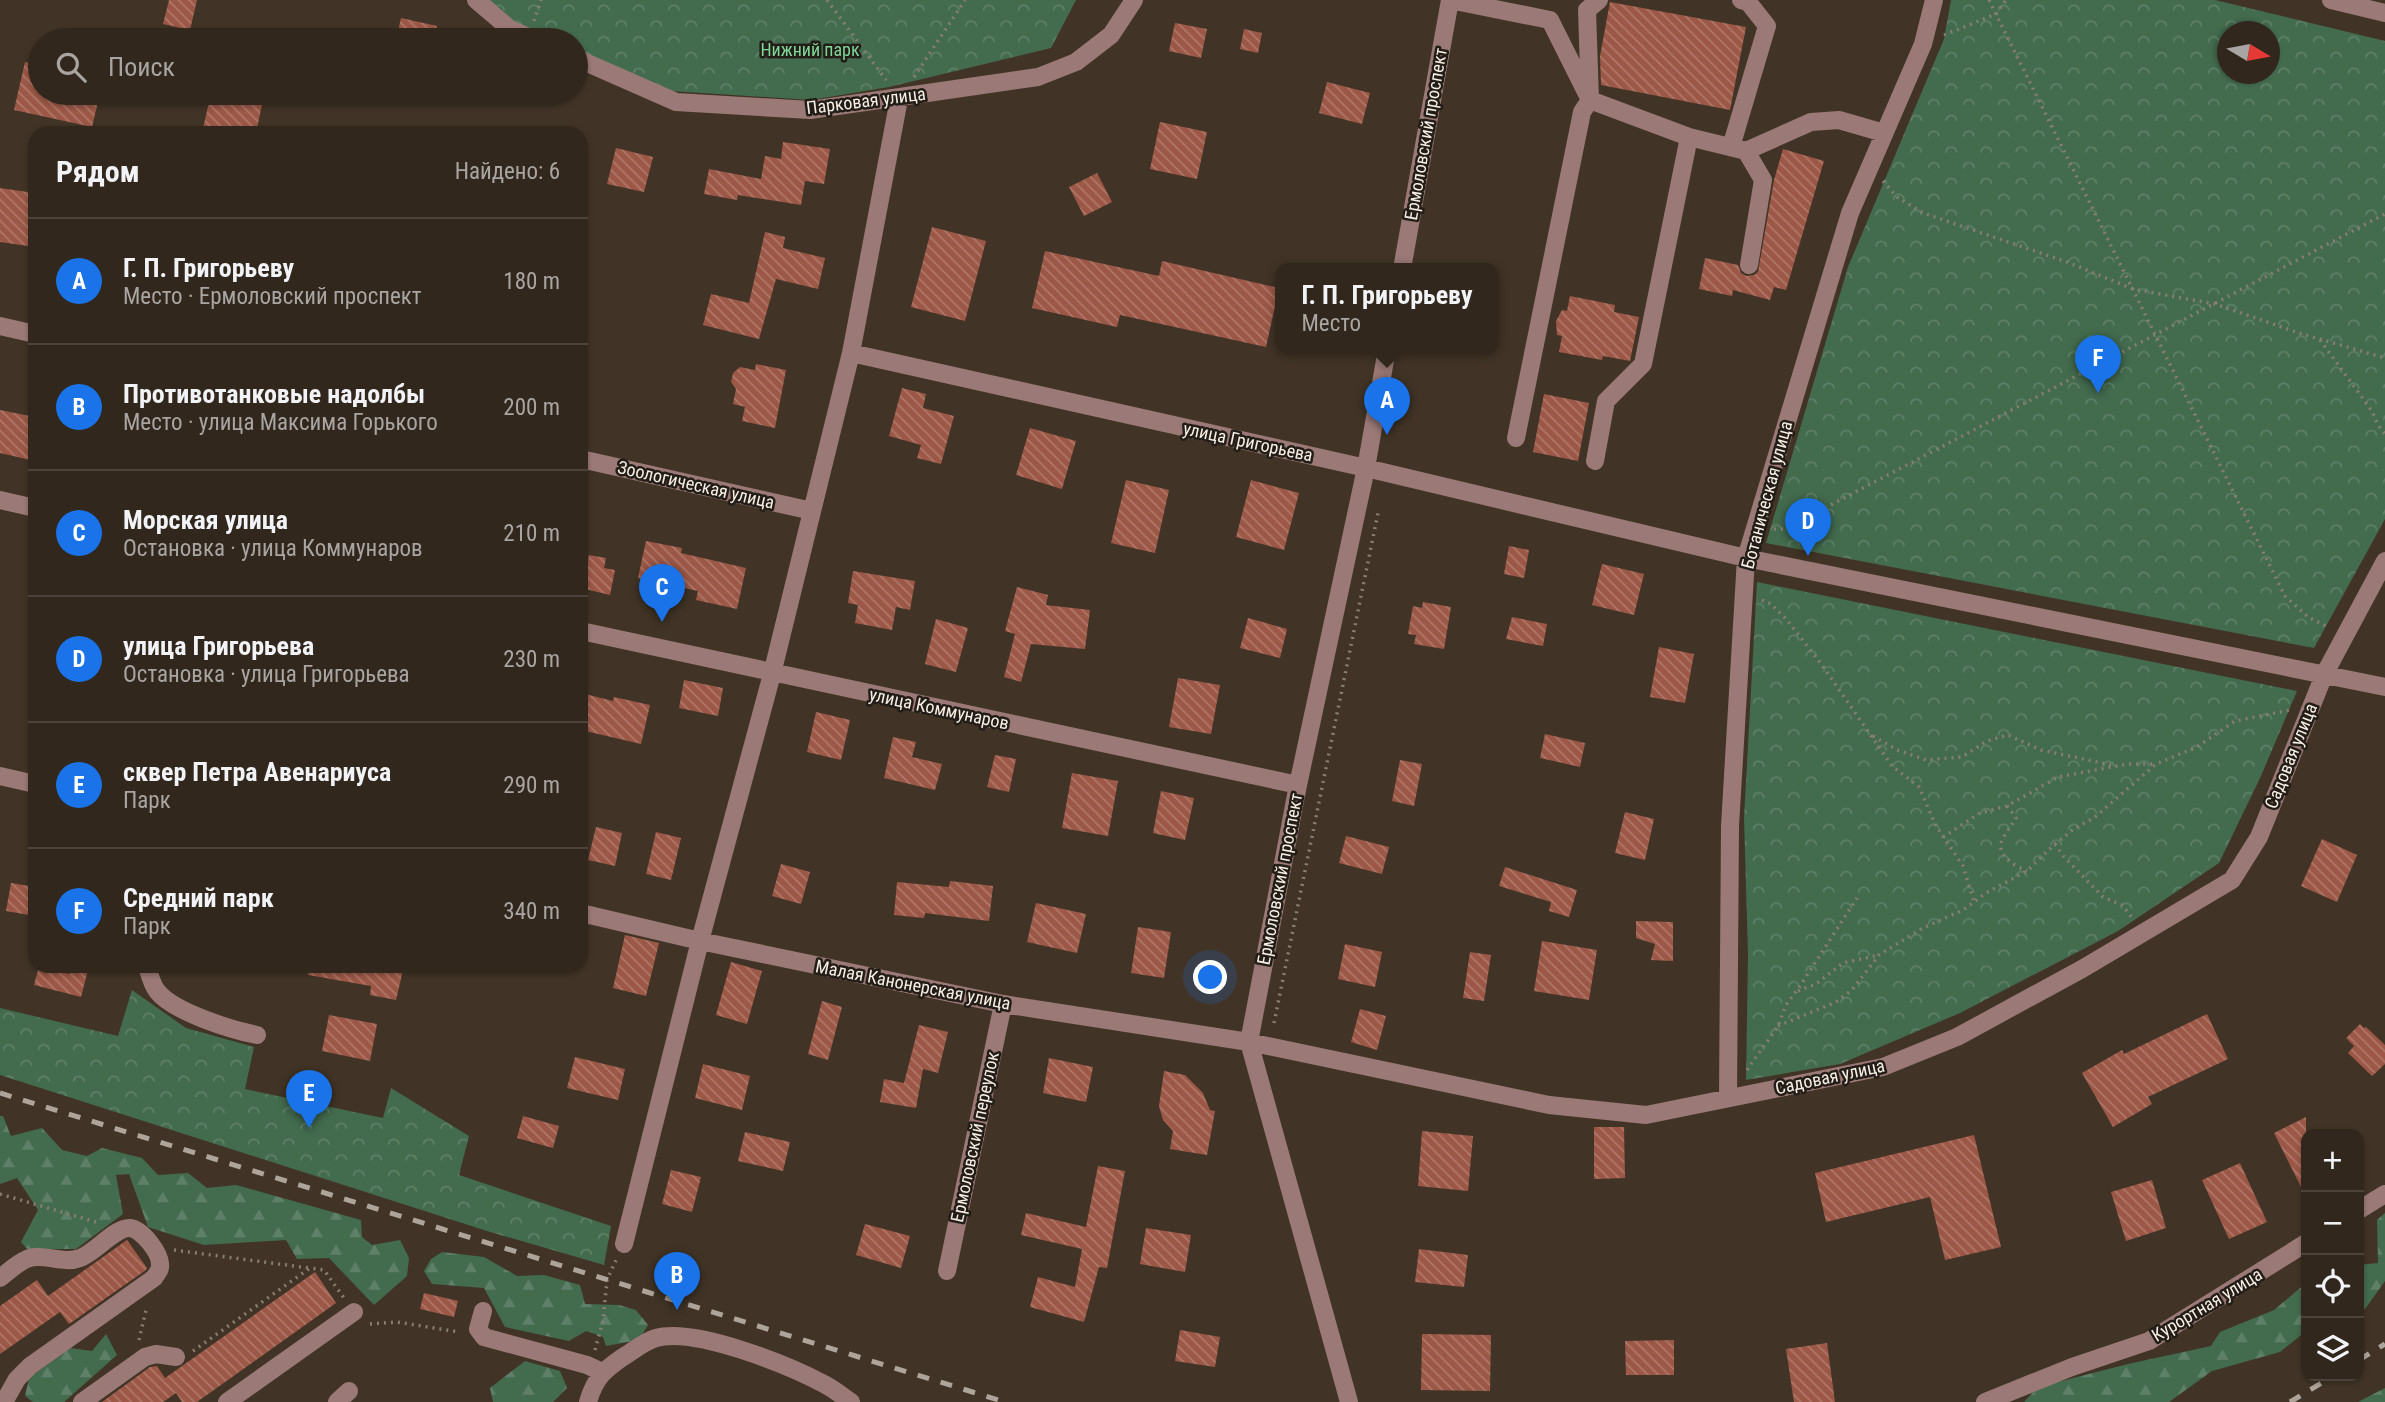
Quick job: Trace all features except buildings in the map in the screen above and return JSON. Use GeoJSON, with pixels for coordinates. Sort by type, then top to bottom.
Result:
{"type":"FeatureCollection","features":[{"type":"Feature","properties":{"kind":"street"},"geometry":{"type":"LineString","coordinates":[[476,0],[509,28]]}},
{"type":"Feature","properties":{"kind":"street","name":"Парковая улица"},"geometry":{"type":"LineString","coordinates":[[588,63],[676,102],[810,110],[1038,77],[1076,62],[1111,35],[1134,0]]}},
{"type":"Feature","properties":{"kind":"street"},"geometry":{"type":"LineString","coordinates":[[1450,0],[1550,20],[1590,100],[1689,137],[1738,149],[1784,136],[1811,122],[1839,121],[1884,133]]}},
{"type":"Feature","properties":{"kind":"street","name":"Ермоловский проспект"},"geometry":{"type":"LineString","coordinates":[[1403,263],[1450,0]]}},
{"type":"Feature","properties":{"kind":"street"},"geometry":{"type":"LineString","coordinates":[[1516,438],[1582,112],[1590,100],[1587,10],[1599,0]]}},
{"type":"Feature","properties":{"kind":"street"},"geometry":{"type":"LineString","coordinates":[[1738,149],[1767,26],[1748,2],[1741,0]]}},
{"type":"Feature","properties":{"kind":"street","name":"Ботаническая улица"},"geometry":{"type":"LineString","coordinates":[[1728,1098],[1730,826],[1746,558],[1850,213],[1923,44],[1934,0]]}},
{"type":"Feature","properties":{"kind":"street"},"geometry":{"type":"LineString","coordinates":[[2331,0],[2385,13]]}},
{"type":"Feature","properties":{"kind":"street"},"geometry":{"type":"LineString","coordinates":[[624,1244],[700,941],[772,674],[851,354],[899,99]]}},
{"type":"Feature","properties":{"kind":"street"},"geometry":{"type":"LineString","coordinates":[[1595,461],[1606,401],[1643,364],[1689,137]]}},
{"type":"Feature","properties":{"kind":"street"},"geometry":{"type":"LineString","coordinates":[[1738,149],[1763,180],[1749,265]]}},
{"type":"Feature","properties":{"kind":"street"},"geometry":{"type":"LineString","coordinates":[[0,326],[28,332]]}},
{"type":"Feature","properties":{"kind":"street","name":"улица Григорьева"},"geometry":{"type":"LineString","coordinates":[[851,354],[1366,468],[1746,558],[2385,687]]}},
{"type":"Feature","properties":{"kind":"street","name":"Ермоловский проспект"},"geometry":{"type":"LineString","coordinates":[[1349,1402],[1249,1042],[1298,785],[1366,468],[1386,354]]}},
{"type":"Feature","properties":{"kind":"street","name":"Зоологическая улица"},"geometry":{"type":"LineString","coordinates":[[588,461],[812,511]]}},
{"type":"Feature","properties":{"kind":"street"},"geometry":{"type":"LineString","coordinates":[[0,500],[28,506]]}},
{"type":"Feature","properties":{"kind":"street"},"geometry":{"type":"LineString","coordinates":[[2341,643],[2385,561]]}},
{"type":"Feature","properties":{"kind":"street","name":"улица Коммунаров"},"geometry":{"type":"LineString","coordinates":[[588,633],[1298,785]]}},
{"type":"Feature","properties":{"kind":"street","name":"Садовая улица"},"geometry":{"type":"LineString","coordinates":[[1249,1042],[1549,1105],[1646,1115],[1883,1067],[1957,1037],[2082,969],[2232,880],[2259,836],[2324,675],[2341,643]]}},
{"type":"Feature","properties":{"kind":"street"},"geometry":{"type":"LineString","coordinates":[[0,776],[28,782]]}},
{"type":"Feature","properties":{"kind":"street","name":"Малая Канонерская улица"},"geometry":{"type":"LineString","coordinates":[[588,915],[700,941],[1003,1004],[1249,1042]]}},
{"type":"Feature","properties":{"kind":"street"},"geometry":{"type":"LineString","coordinates":[[150,973],[157,992],[178,1007],[228,1030],[257,1035]]}},
{"type":"Feature","properties":{"kind":"street","name":"Ермоловский переулок"},"geometry":{"type":"LineString","coordinates":[[947,1271],[1003,1004]]}},
{"type":"Feature","properties":{"kind":"street"},"geometry":{"type":"LineString","coordinates":[[2364,1207],[2385,1194]]}},
{"type":"Feature","properties":{"kind":"street"},"geometry":{"type":"LineString","coordinates":[[0,1278],[26,1259],[69,1262],[83,1257],[122,1230],[132,1228],[141,1233],[160,1260],[161,1268],[154,1278],[30,1366],[17,1379],[4,1402]]}},
{"type":"Feature","properties":{"kind":"street","name":"Курортная улица"},"geometry":{"type":"LineString","coordinates":[[1985,1402],[2072,1367],[2149,1342],[2301,1246]]}},
{"type":"Feature","properties":{"kind":"street"},"geometry":{"type":"LineString","coordinates":[[483,1311],[478,1329],[484,1337],[587,1365],[602,1372]]}},
{"type":"Feature","properties":{"kind":"street"},"geometry":{"type":"LineString","coordinates":[[227,1402],[354,1312]]}},
{"type":"Feature","properties":{"kind":"street"},"geometry":{"type":"LineString","coordinates":[[588,1402],[602,1372],[656,1338],[685,1337],[719,1343],[773,1362],[825,1384],[851,1402]]}},
{"type":"Feature","properties":{"kind":"street"},"geometry":{"type":"LineString","coordinates":[[82,1402],[145,1357],[156,1354],[176,1357]]}},
{"type":"Feature","properties":{"kind":"path"},"geometry":{"type":"LineString","coordinates":[[827,0],[899,99],[965,0]]}},
{"type":"Feature","properties":{"kind":"path"},"geometry":{"type":"LineString","coordinates":[[1989,0],[2285,596],[2341,643]]}},
{"type":"Feature","properties":{"kind":"path"},"geometry":{"type":"LineString","coordinates":[[1923,44],[1996,14],[2006,0]]}},
{"type":"Feature","properties":{"kind":"path"},"geometry":{"type":"LineString","coordinates":[[1870,167],[1897,197],[1923,213],[2067,262],[2133,289],[2214,304],[2385,358]]}},
{"type":"Feature","properties":{"kind":"path"},"geometry":{"type":"LineString","coordinates":[[1754,530],[1785,529],[2385,215]]}},
{"type":"Feature","properties":{"kind":"path"},"geometry":{"type":"LineString","coordinates":[[2318,338],[2372,411],[2385,434]]}},
{"type":"Feature","properties":{"kind":"path"},"geometry":{"type":"LineString","coordinates":[[1270,1046],[1378,513]]}},
{"type":"Feature","properties":{"kind":"path"},"geometry":{"type":"LineString","coordinates":[[1744,593],[1771,604],[1787,620],[1892,766],[1919,787],[1929,813],[1963,866],[1974,902]]}},
{"type":"Feature","properties":{"kind":"path"},"geometry":{"type":"LineString","coordinates":[[1796,992],[1816,984],[1843,963],[1879,955],[1923,928],[1963,910],[1986,893],[2027,871],[2075,828],[2094,818],[2156,764],[2197,747],[2235,721],[2312,704]]}},
{"type":"Feature","properties":{"kind":"path"},"geometry":{"type":"LineString","coordinates":[[1871,735],[1897,750],[1926,760],[1962,757],[1987,741],[2008,735],[2041,750],[2116,766]]}},
{"type":"Feature","properties":{"kind":"path"},"geometry":{"type":"LineString","coordinates":[[1943,837],[1980,813],[2007,806],[2058,777],[2116,766],[2156,764]]}},
{"type":"Feature","properties":{"kind":"path"},"geometry":{"type":"LineString","coordinates":[[2007,806],[2015,818],[2000,846],[2014,866],[2027,871]]}},
{"type":"Feature","properties":{"kind":"path"},"geometry":{"type":"LineString","coordinates":[[2056,844],[2065,858],[2103,897],[2122,905],[2144,933]]}},
{"type":"Feature","properties":{"kind":"path"},"geometry":{"type":"LineString","coordinates":[[1728,1098],[1778,1026],[1786,1005],[1857,898]]}},
{"type":"Feature","properties":{"kind":"path"},"geometry":{"type":"LineString","coordinates":[[1778,1026],[1836,1002],[1852,990],[1879,955]]}},
{"type":"Feature","properties":{"kind":"path"},"geometry":{"type":"LineString","coordinates":[[0,1194],[122,1230]]}},
{"type":"Feature","properties":{"kind":"path"},"geometry":{"type":"LineString","coordinates":[[602,1372],[594,1353],[603,1321],[610,1269],[624,1244]]}},
{"type":"Feature","properties":{"kind":"path"},"geometry":{"type":"LineString","coordinates":[[151,1247],[324,1270],[363,1325],[397,1322],[480,1334]]}},
{"type":"Feature","properties":{"kind":"path"},"geometry":{"type":"LineString","coordinates":[[176,1357],[183,1359],[310,1268]]}},
{"type":"Feature","properties":{"kind":"path"},"geometry":{"type":"LineString","coordinates":[[133,1366],[154,1278]]}},
{"type":"Feature","properties":{"kind":"green space","name":"Нижний парк"},"geometry":{"type":"Polygon","coordinates":[[[487,0],[1076,0],[1051,48],[889,87],[811,100],[670,91],[588,56],[588,28],[524,28],[487,0]]]}},
{"type":"Feature","properties":{"kind":"green space"},"geometry":{"type":"Polygon","coordinates":[[[1951,0],[2215,0],[2385,41],[2385,519],[2314,648],[1766,543],[1848,267],[1944,39],[1951,0]]]}},
{"type":"Feature","properties":{"kind":"green space"},"geometry":{"type":"Polygon","coordinates":[[[1757,582],[2297,691],[2261,776],[2219,863],[2118,931],[1960,1013],[1840,1064],[1746,1080],[1748,955],[1744,818],[1757,582]]]}},
{"type":"Feature","properties":{"kind":"green space"},"geometry":{"type":"Polygon","coordinates":[[[132,990],[186,1028],[254,1047],[245,1089],[383,1118],[391,1088],[469,1136],[459,1175],[611,1226],[604,1265],[487,1231],[0,1075],[0,1008],[118,1036],[132,990]]]}},
{"type":"Feature","properties":{"kind":"green space"},"geometry":{"type":"Polygon","coordinates":[[[0,1116],[3,1116],[11,1136],[42,1128],[62,1150],[87,1156],[102,1148],[142,1158],[158,1175],[188,1173],[207,1188],[236,1185],[361,1220],[362,1237],[372,1245],[400,1240],[409,1258],[407,1276],[374,1305],[329,1258],[297,1259],[286,1240],[204,1245],[148,1227],[129,1174],[116,1175],[123,1214],[76,1249],[27,1249],[21,1242],[38,1210],[17,1178],[0,1184],[0,1116]]]}},
{"type":"Feature","properties":{"kind":"green space"},"geometry":{"type":"Polygon","coordinates":[[[2385,1213],[2385,1281],[2364,1309],[2364,1264],[2378,1263],[2377,1220],[2385,1213]]]}},
{"type":"Feature","properties":{"kind":"green space"},"geometry":{"type":"Polygon","coordinates":[[[442,1252],[484,1257],[517,1276],[544,1275],[580,1285],[585,1304],[619,1305],[636,1310],[648,1325],[639,1340],[606,1346],[603,1337],[586,1331],[569,1341],[505,1327],[484,1288],[432,1284],[424,1271],[431,1259],[442,1252]]]}},
{"type":"Feature","properties":{"kind":"green space"},"geometry":{"type":"Polygon","coordinates":[[[2301,1287],[2301,1335],[2280,1352],[2212,1371],[2169,1402],[2024,1402],[2038,1387],[2211,1346],[2220,1332],[2274,1310],[2301,1287]]]}},
{"type":"Feature","properties":{"kind":"green space"},"geometry":{"type":"Polygon","coordinates":[[[106,1334],[117,1355],[64,1402],[33,1402],[25,1396],[29,1378],[70,1348],[92,1351],[106,1334]]]}},
{"type":"Feature","properties":{"kind":"green space"},"geometry":{"type":"Polygon","coordinates":[[[525,1361],[560,1371],[567,1388],[553,1402],[493,1402],[490,1388],[525,1361]]]}},
{"type":"Feature","properties":{"kind":"green space"},"geometry":{"type":"Polygon","coordinates":[[[2385,1388],[2385,1402],[2358,1402],[2385,1388]]]}},
{"type":"Feature","properties":{"kind":"railway"},"geometry":{"type":"LineString","coordinates":[[0,1093],[1005,1402]]}},
{"type":"Feature","properties":{"kind":"railway"},"geometry":{"type":"LineString","coordinates":[[2364,1357],[2385,1344]]}},
{"type":"Feature","properties":{"kind":"railway"},"geometry":{"type":"LineString","coordinates":[[2290,1402],[2325,1381]]}},
{"type":"Feature","properties":{"kind":"place","name":"Средний парк"},"geometry":{"type":"Point","coordinates":[2098,393]}},
{"type":"Feature","properties":{"kind":"place","name":"Г. П. Григорьеву"},"geometry":{"type":"Point","coordinates":[1387,435]}},
{"type":"Feature","properties":{"kind":"place","name":"улица Григорьева"},"geometry":{"type":"Point","coordinates":[1808,556]}},
{"type":"Feature","properties":{"kind":"place","name":"Морская улица"},"geometry":{"type":"Point","coordinates":[662,622]}},
{"type":"Feature","properties":{"kind":"place","name":"сквер Петра Авенариуса"},"geometry":{"type":"Point","coordinates":[309,1128]}},
{"type":"Feature","properties":{"kind":"place","name":"Противотанковые надолбы"},"geometry":{"type":"Point","coordinates":[677,1310]}}]}
